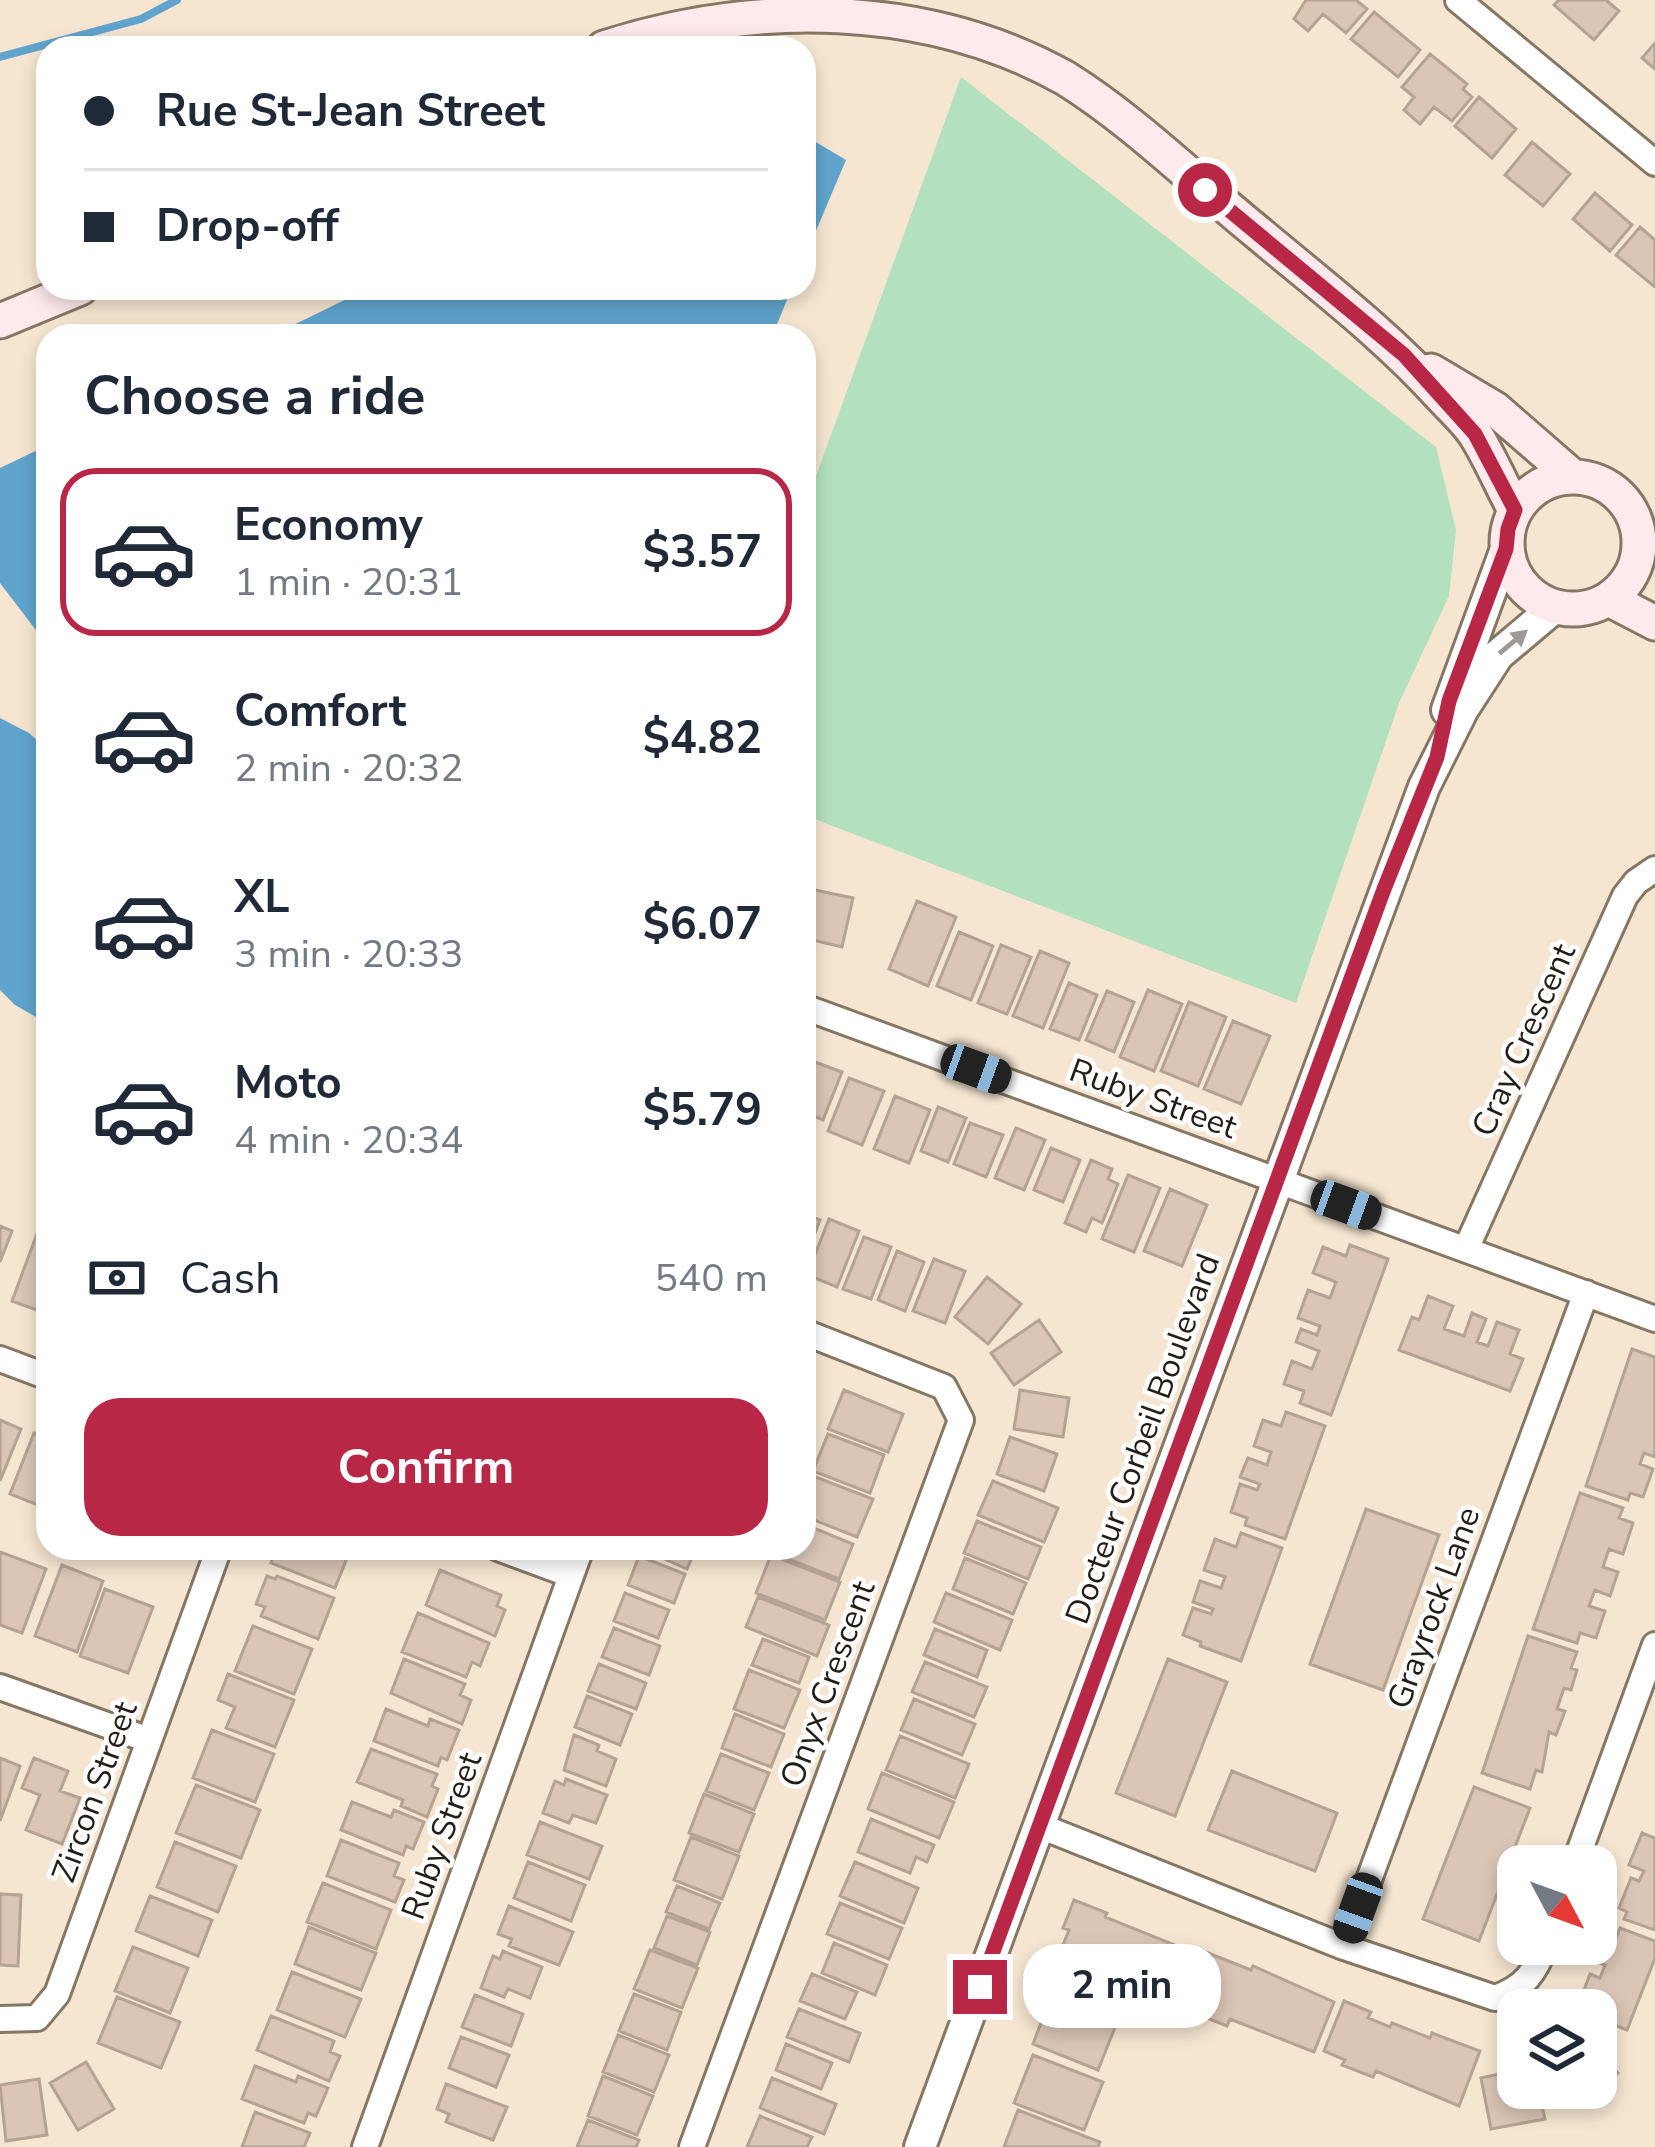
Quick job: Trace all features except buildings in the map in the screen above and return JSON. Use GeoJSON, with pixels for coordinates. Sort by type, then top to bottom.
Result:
{"type":"FeatureCollection","features":[{"type":"Feature","properties":{"kind":"main road"},"geometry":{"type":"LineString","coordinates":[[634,36],[681,17],[798,1],[870,4],[970,30],[1018,51],[1085,91],[1404,355],[1475,434],[1515,510]]}},
{"type":"Feature","properties":{"kind":"main road"},"geometry":{"type":"LineString","coordinates":[[0,321],[51,300]]}},
{"type":"Feature","properties":{"kind":"main road"},"geometry":{"type":"LineString","coordinates":[[1404,355],[1495,409],[1573,476]]}},
{"type":"Feature","properties":{"kind":"main road"},"geometry":{"type":"LineString","coordinates":[[1573,476],[1595,479],[1616,491],[1631,509],[1647,560],[1609,599],[1574,610],[1556,608],[1522,586],[1506,549],[1515,510],[1529,492],[1550,480],[1573,476]]}},
{"type":"Feature","properties":{"kind":"main road"},"geometry":{"type":"LineString","coordinates":[[1609,599],[1655,623]]}},
{"type":"Feature","properties":{"kind":"street"},"geometry":{"type":"LineString","coordinates":[[1458,0],[1654,159]]}},
{"type":"Feature","properties":{"kind":"street","name":"Docteur Corbeil Boulevard"},"geometry":{"type":"LineString","coordinates":[[920,2147],[1437,757],[1449,701],[1506,549]]}},
{"type":"Feature","properties":{"kind":"street","name":"Docteur Corbeil Boulevard"},"geometry":{"type":"LineString","coordinates":[[1437,757],[1498,655],[1556,608]]}},
{"type":"Feature","properties":{"kind":"street","name":"Cray Crescent"},"geometry":{"type":"LineString","coordinates":[[1466,1249],[1625,896],[1655,868]]}},
{"type":"Feature","properties":{"kind":"street","name":"Ruby Street"},"geometry":{"type":"LineString","coordinates":[[816,1011],[1655,1318]]}},
{"type":"Feature","properties":{"kind":"street","name":"Grayrock Lane"},"geometry":{"type":"LineString","coordinates":[[1344,1947],[1586,1293]]}},
{"type":"Feature","properties":{"kind":"street","name":"Onyx Crescent"},"geometry":{"type":"LineString","coordinates":[[692,2147],[961,1420],[944,1387],[816,1337]]}},
{"type":"Feature","properties":{"kind":"street"},"geometry":{"type":"LineString","coordinates":[[0,1359],[36,1372]]}},
{"type":"Feature","properties":{"kind":"street","name":"Zircon Street"},"geometry":{"type":"LineString","coordinates":[[0,2019],[37,2018],[57,1994],[215,1560]]}},
{"type":"Feature","properties":{"kind":"street"},"geometry":{"type":"LineString","coordinates":[[530,1560],[571,1575]]}},
{"type":"Feature","properties":{"kind":"street","name":"Ruby Street"},"geometry":{"type":"LineString","coordinates":[[372,2145],[576,1560]]}},
{"type":"Feature","properties":{"kind":"street"},"geometry":{"type":"LineString","coordinates":[[1582,1845],[1655,1646]]}},
{"type":"Feature","properties":{"kind":"street"},"geometry":{"type":"LineString","coordinates":[[0,1687],[148,1740]]}},
{"type":"Feature","properties":{"kind":"street"},"geometry":{"type":"LineString","coordinates":[[1040,1826],[1344,1947],[1495,1998],[1518,1990],[1538,1965]]}},
{"type":"Feature","properties":{"kind":"green space"},"geometry":{"type":"Polygon","coordinates":[[[961,77],[1436,447],[1456,530],[1449,596],[1399,703],[1296,1003],[816,820],[816,476],[961,77]]]}},
{"type":"Feature","properties":{"kind":"water"},"geometry":{"type":"Polygon","coordinates":[[[816,142],[846,160],[816,231],[816,142]]]}},
{"type":"Feature","properties":{"kind":"water"},"geometry":{"type":"Polygon","coordinates":[[[344,300],[787,300],[777,324],[296,324],[344,300]]]}},
{"type":"Feature","properties":{"kind":"water"},"geometry":{"type":"Polygon","coordinates":[[[36,451],[36,630],[0,583],[0,468],[36,451]]]}},
{"type":"Feature","properties":{"kind":"water"},"geometry":{"type":"Polygon","coordinates":[[[0,718],[36,739],[36,1017],[0,990],[0,718]]]}},
{"type":"Feature","properties":{"kind":"waterway"},"geometry":{"type":"LineString","coordinates":[[78,36],[141,19],[177,0]]}},
{"type":"Feature","properties":{"kind":"waterway"},"geometry":{"type":"LineString","coordinates":[[0,57],[36,47]]}},
{"type":"Feature","properties":{"kind":"route"},"geometry":{"type":"LineString","coordinates":[[980,1987],[1384,889],[1437,757],[1449,701],[1475,640],[1515,510],[1475,434],[1404,355],[1205,190]]}}]}
